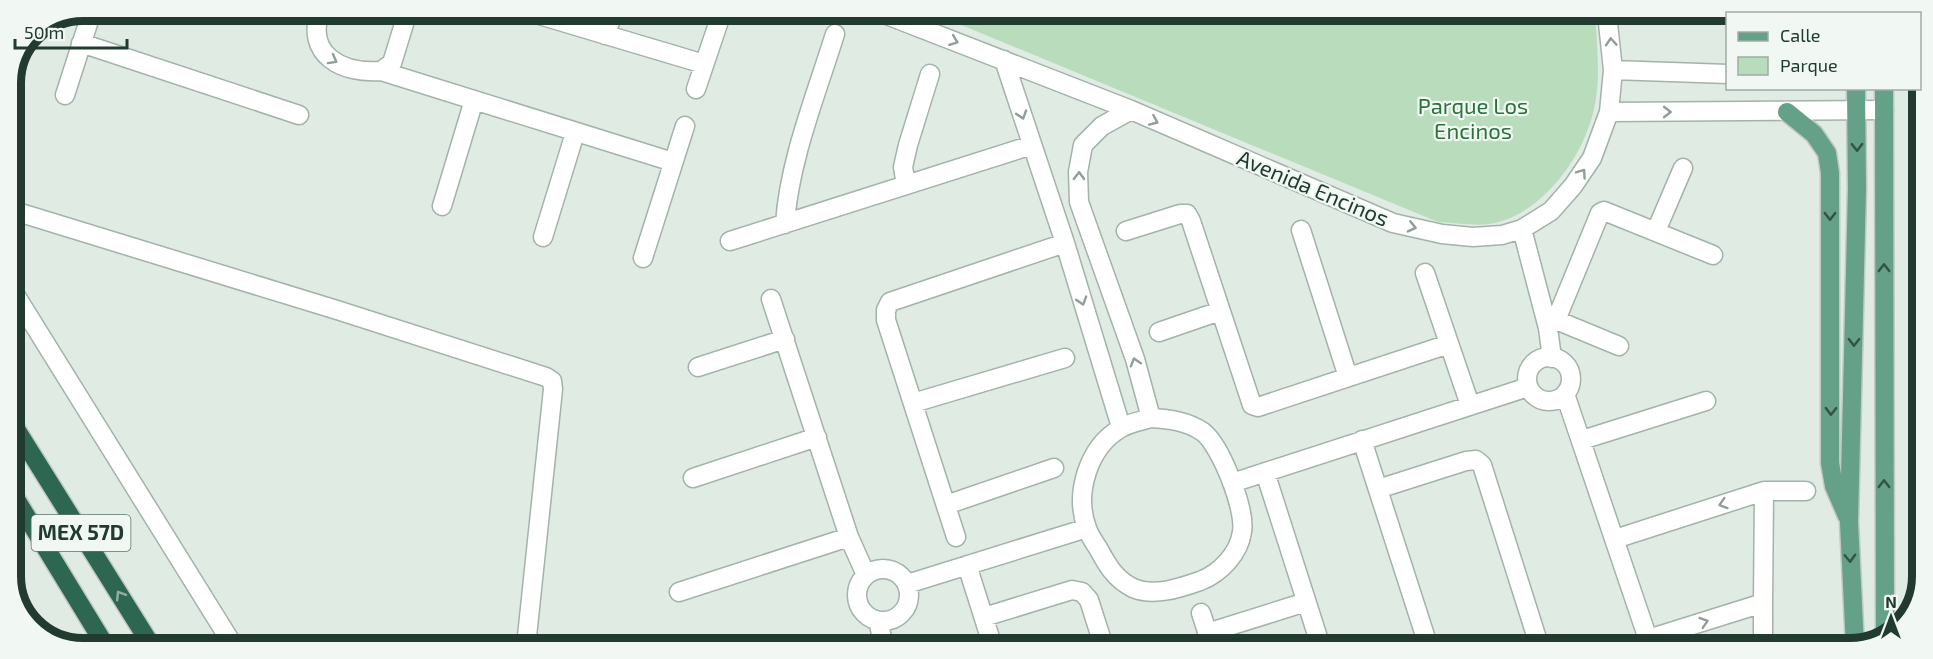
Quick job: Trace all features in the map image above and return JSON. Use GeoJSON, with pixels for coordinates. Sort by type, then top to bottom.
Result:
{"type":"FeatureCollection","features":[{"type":"Feature","properties":{"kind":"highway","name":"MEX 57D"},"geometry":{"type":"LineString","coordinates":[[21,437],[147,638]]}},
{"type":"Feature","properties":{"kind":"highway","name":"MEX 57D"},"geometry":{"type":"LineString","coordinates":[[21,508],[101,638]]}},
{"type":"Feature","properties":{"kind":"main road"},"geometry":{"type":"LineString","coordinates":[[1855,637],[1849,522],[1857,199],[1856,90]]}},
{"type":"Feature","properties":{"kind":"main road"},"geometry":{"type":"LineString","coordinates":[[1884,90],[1885,628]]}},
{"type":"Feature","properties":{"kind":"main road"},"geometry":{"type":"LineString","coordinates":[[1787,112],[1814,134],[1827,153],[1830,173],[1830,463],[1834,486],[1849,522]]}},
{"type":"Feature","properties":{"kind":"street"},"geometry":{"type":"LineString","coordinates":[[65,95],[88,21]]}},
{"type":"Feature","properties":{"kind":"street"},"geometry":{"type":"LineString","coordinates":[[314,21],[316,38],[324,55],[355,70],[381,71],[673,162]]}},
{"type":"Feature","properties":{"kind":"street"},"geometry":{"type":"LineString","coordinates":[[381,71],[392,63],[405,21]]}},
{"type":"Feature","properties":{"kind":"street"},"geometry":{"type":"LineString","coordinates":[[559,21],[704,64]]}},
{"type":"Feature","properties":{"kind":"street"},"geometry":{"type":"LineString","coordinates":[[605,35],[610,21]]}},
{"type":"Feature","properties":{"kind":"street"},"geometry":{"type":"LineString","coordinates":[[696,89],[719,21]]}},
{"type":"Feature","properties":{"kind":"street","name":"Avenida Encinos"},"geometry":{"type":"LineString","coordinates":[[902,21],[1131,110],[1393,223],[1442,234],[1473,237],[1502,235],[1522,229],[1551,211],[1574,186],[1593,158],[1609,112],[1613,70],[1608,21]]}},
{"type":"Feature","properties":{"kind":"street"},"geometry":{"type":"LineString","coordinates":[[785,224],[787,196],[792,176],[835,34]]}},
{"type":"Feature","properties":{"kind":"street"},"geometry":{"type":"LineString","coordinates":[[81,43],[299,115]]}},
{"type":"Feature","properties":{"kind":"street"},"geometry":{"type":"LineString","coordinates":[[1004,60],[1065,243],[1121,428]]}},
{"type":"Feature","properties":{"kind":"street"},"geometry":{"type":"LineString","coordinates":[[1613,70],[1726,74]]}},
{"type":"Feature","properties":{"kind":"street"},"geometry":{"type":"LineString","coordinates":[[906,185],[903,166],[930,74]]}},
{"type":"Feature","properties":{"kind":"street"},"geometry":{"type":"LineString","coordinates":[[442,206],[474,100]]}},
{"type":"Feature","properties":{"kind":"street"},"geometry":{"type":"LineString","coordinates":[[1131,110],[1102,126],[1083,145],[1077,172],[1079,202],[1135,359],[1151,418]]}},
{"type":"Feature","properties":{"kind":"street"},"geometry":{"type":"LineString","coordinates":[[1609,112],[1884,110]]}},
{"type":"Feature","properties":{"kind":"street"},"geometry":{"type":"LineString","coordinates":[[643,258],[685,126]]}},
{"type":"Feature","properties":{"kind":"street"},"geometry":{"type":"LineString","coordinates":[[543,237],[575,133]]}},
{"type":"Feature","properties":{"kind":"street"},"geometry":{"type":"LineString","coordinates":[[730,241],[1032,145]]}},
{"type":"Feature","properties":{"kind":"street"},"geometry":{"type":"LineString","coordinates":[[1656,231],[1683,168]]}},
{"type":"Feature","properties":{"kind":"street"},"geometry":{"type":"LineString","coordinates":[[1552,324],[1600,213],[1604,211],[1713,255]]}},
{"type":"Feature","properties":{"kind":"street"},"geometry":{"type":"LineString","coordinates":[[21,213],[337,310],[546,377],[552,381],[527,638]]}},
{"type":"Feature","properties":{"kind":"street"},"geometry":{"type":"LineString","coordinates":[[1126,231],[1180,214],[1187,214],[1191,220],[1252,405],[1265,406],[1449,344]]}},
{"type":"Feature","properties":{"kind":"street"},"geometry":{"type":"LineString","coordinates":[[1522,229],[1552,324],[1552,358]]}},
{"type":"Feature","properties":{"kind":"street"},"geometry":{"type":"LineString","coordinates":[[1302,230],[1348,377]]}},
{"type":"Feature","properties":{"kind":"street"},"geometry":{"type":"LineString","coordinates":[[956,537],[886,321],[886,310],[891,302],[1065,243]]}},
{"type":"Feature","properties":{"kind":"street"},"geometry":{"type":"LineString","coordinates":[[1425,273],[1470,405]]}},
{"type":"Feature","properties":{"kind":"street"},"geometry":{"type":"LineString","coordinates":[[771,299],[849,537],[867,575]]}},
{"type":"Feature","properties":{"kind":"street"},"geometry":{"type":"LineString","coordinates":[[21,304],[229,638]]}},
{"type":"Feature","properties":{"kind":"street"},"geometry":{"type":"LineString","coordinates":[[1159,332],[1220,311]]}},
{"type":"Feature","properties":{"kind":"street"},"geometry":{"type":"LineString","coordinates":[[1552,324],[1619,346]]}},
{"type":"Feature","properties":{"kind":"street"},"geometry":{"type":"LineString","coordinates":[[698,367],[785,339]]}},
{"type":"Feature","properties":{"kind":"street"},"geometry":{"type":"LineString","coordinates":[[913,403],[1065,358]]}},
{"type":"Feature","properties":{"kind":"street"},"geometry":{"type":"LineString","coordinates":[[1545,358],[1552,358],[1559,360],[1569,369],[1571,382],[1565,394],[1554,400],[1541,400],[1528,387],[1527,379],[1532,365],[1545,358]]}},
{"type":"Feature","properties":{"kind":"street"},"geometry":{"type":"LineString","coordinates":[[1232,483],[1528,387]]}},
{"type":"Feature","properties":{"kind":"street"},"geometry":{"type":"LineString","coordinates":[[1565,394],[1648,638]]}},
{"type":"Feature","properties":{"kind":"street"},"geometry":{"type":"LineString","coordinates":[[1582,440],[1706,401]]}},
{"type":"Feature","properties":{"kind":"street"},"geometry":{"type":"LineString","coordinates":[[1151,418],[1178,420],[1203,432],[1218,449],[1232,483],[1243,525],[1240,543],[1233,556],[1210,577],[1162,592],[1134,588],[1111,572],[1087,528],[1082,498],[1087,470],[1100,446],[1121,428],[1151,418]]}},
{"type":"Feature","properties":{"kind":"street"},"geometry":{"type":"LineString","coordinates":[[693,478],[817,437]]}},
{"type":"Feature","properties":{"kind":"street"},"geometry":{"type":"LineString","coordinates":[[1362,440],[1426,638]]}},
{"type":"Feature","properties":{"kind":"street"},"geometry":{"type":"LineString","coordinates":[[1378,489],[1466,461],[1476,460],[1482,465],[1537,638]]}},
{"type":"Feature","properties":{"kind":"street"},"geometry":{"type":"LineString","coordinates":[[946,505],[1054,468]]}},
{"type":"Feature","properties":{"kind":"street"},"geometry":{"type":"LineString","coordinates":[[1264,472],[1318,638]]}},
{"type":"Feature","properties":{"kind":"street"},"geometry":{"type":"LineString","coordinates":[[1615,539],[1764,491],[1806,491]]}},
{"type":"Feature","properties":{"kind":"street"},"geometry":{"type":"LineString","coordinates":[[1763,638],[1764,491]]}},
{"type":"Feature","properties":{"kind":"street"},"geometry":{"type":"LineString","coordinates":[[908,584],[1087,528]]}},
{"type":"Feature","properties":{"kind":"street"},"geometry":{"type":"LineString","coordinates":[[680,592],[849,537]]}},
{"type":"Feature","properties":{"kind":"street"},"geometry":{"type":"LineString","coordinates":[[967,565],[990,638]]}},
{"type":"Feature","properties":{"kind":"street"},"geometry":{"type":"LineString","coordinates":[[877,569],[889,569],[900,575],[908,584],[910,595],[908,607],[900,616],[890,621],[878,621],[867,616],[859,606],[857,593],[860,583],[877,569]]}},
{"type":"Feature","properties":{"kind":"street"},"geometry":{"type":"LineString","coordinates":[[984,617],[1072,590],[1082,592],[1089,600],[1101,638]]}},
{"type":"Feature","properties":{"kind":"street"},"geometry":{"type":"LineString","coordinates":[[1215,638],[1306,602]]}},
{"type":"Feature","properties":{"kind":"street"},"geometry":{"type":"LineString","coordinates":[[1667,638],[1763,603]]}},
{"type":"Feature","properties":{"kind":"street"},"geometry":{"type":"LineString","coordinates":[[1201,613],[1209,638]]}},
{"type":"Feature","properties":{"kind":"street"},"geometry":{"type":"LineString","coordinates":[[878,621],[882,638]]}},
{"type":"Feature","properties":{"kind":"green space","name":"Parque Los Encinos"},"geometry":{"type":"Polygon","coordinates":[[[952,21],[1595,21],[1598,62],[1594,109],[1581,146],[1557,182],[1526,210],[1508,219],[1489,224],[1470,225],[1438,222],[952,21]]]}}]}
